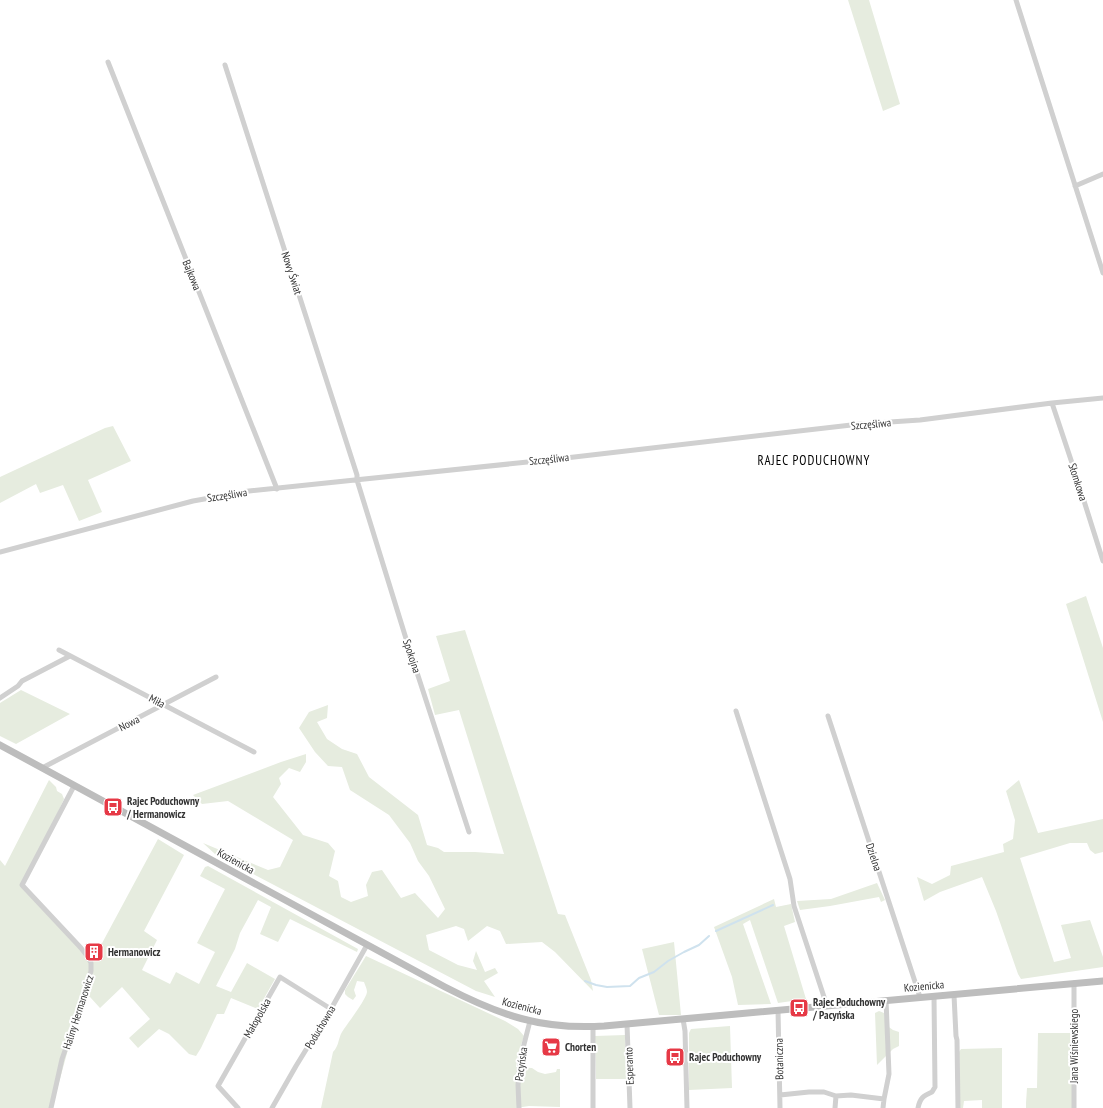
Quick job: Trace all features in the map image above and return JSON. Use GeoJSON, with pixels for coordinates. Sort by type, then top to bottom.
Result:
{"type":"FeatureCollection","features":[{"type":"Feature","properties":{"kind":"main road","name":"Kozienicka"},"geometry":{"type":"LineString","coordinates":[[0,745],[468,999],[504,1014],[530,1021],[592,1027],[1103,981]]}},
{"type":"Feature","properties":{"kind":"street"},"geometry":{"type":"LineString","coordinates":[[1016,0],[1103,273]]}},
{"type":"Feature","properties":{"kind":"street","name":"Bajkowa"},"geometry":{"type":"LineString","coordinates":[[108,62],[277,489]]}},
{"type":"Feature","properties":{"kind":"street","name":"Nowy Świat"},"geometry":{"type":"LineString","coordinates":[[225,65],[355,467],[357,480]]}},
{"type":"Feature","properties":{"kind":"street"},"geometry":{"type":"LineString","coordinates":[[1075,186],[1103,174]]}},
{"type":"Feature","properties":{"kind":"street","name":"Szczęśliwa"},"geometry":{"type":"LineString","coordinates":[[0,552],[193,501],[249,492],[860,424],[920,420],[1103,398]]}},
{"type":"Feature","properties":{"kind":"street","name":"Słomkowa"},"geometry":{"type":"LineString","coordinates":[[1052,403],[1103,561]]}},
{"type":"Feature","properties":{"kind":"street","name":"Spokojna"},"geometry":{"type":"LineString","coordinates":[[357,480],[408,645],[469,832]]}},
{"type":"Feature","properties":{"kind":"street","name":"Miła"},"geometry":{"type":"LineString","coordinates":[[59,650],[165,704],[254,752]]}},
{"type":"Feature","properties":{"kind":"street"},"geometry":{"type":"LineString","coordinates":[[0,698],[18,686],[22,681],[70,656]]}},
{"type":"Feature","properties":{"kind":"street","name":"Nowa"},"geometry":{"type":"LineString","coordinates":[[42,768],[216,677]]}},
{"type":"Feature","properties":{"kind":"street"},"geometry":{"type":"LineString","coordinates":[[736,711],[790,880],[794,906],[828,1006]]}},
{"type":"Feature","properties":{"kind":"street","name":"Dzielna"},"geometry":{"type":"LineString","coordinates":[[828,716],[920,997]]}},
{"type":"Feature","properties":{"kind":"street","name":"Haliny Hermanowicz"},"geometry":{"type":"LineString","coordinates":[[50,1108],[62,1059],[84,997],[91,971],[91,963],[81,948],[22,886],[74,786]]}},
{"type":"Feature","properties":{"kind":"street","name":"Poduchowna"},"geometry":{"type":"LineString","coordinates":[[272,1108],[367,945]]}},
{"type":"Feature","properties":{"kind":"street","name":"Małopolska"},"geometry":{"type":"LineString","coordinates":[[238,1108],[218,1086],[280,977],[331,1009]]}},
{"type":"Feature","properties":{"kind":"street","name":"Jana Wiśniewskiego"},"geometry":{"type":"LineString","coordinates":[[1074,984],[1074,1108]]}},
{"type":"Feature","properties":{"kind":"street"},"geometry":{"type":"LineString","coordinates":[[954,995],[957,1040],[958,1108]]}},
{"type":"Feature","properties":{"kind":"street"},"geometry":{"type":"LineString","coordinates":[[918,1108],[920,1101],[924,1096],[932,1092],[935,1087],[934,996]]}},
{"type":"Feature","properties":{"kind":"street"},"geometry":{"type":"LineString","coordinates":[[884,1108],[884,1099],[889,1074],[886,1000]]}},
{"type":"Feature","properties":{"kind":"street","name":"Botaniczna"},"geometry":{"type":"LineString","coordinates":[[778,1010],[780,1108]]}},
{"type":"Feature","properties":{"kind":"street"},"geometry":{"type":"LineString","coordinates":[[683,1019],[685,1031],[687,1108]]}},
{"type":"Feature","properties":{"kind":"street","name":"Pacyńska"},"geometry":{"type":"LineString","coordinates":[[519,1108],[518,1085],[520,1060],[530,1021]]}},
{"type":"Feature","properties":{"kind":"street","name":"Esperanto"},"geometry":{"type":"LineString","coordinates":[[627,1024],[630,1108]]}},
{"type":"Feature","properties":{"kind":"street"},"geometry":{"type":"LineString","coordinates":[[592,1027],[593,1108]]}},
{"type":"Feature","properties":{"kind":"street"},"geometry":{"type":"LineString","coordinates":[[780,1095],[824,1092],[836,1096],[851,1095],[884,1099]]}},
{"type":"Feature","properties":{"kind":"street"},"geometry":{"type":"LineString","coordinates":[[835,1108],[836,1096]]}},
{"type":"Feature","properties":{"kind":"shaded area"},"geometry":{"type":"Polygon","coordinates":[[[848,0],[869,0],[900,104],[883,111],[848,0]]]}},
{"type":"Feature","properties":{"kind":"shaded area"},"geometry":{"type":"Polygon","coordinates":[[[113,426],[131,461],[88,480],[102,512],[79,521],[63,485],[40,493],[36,484],[0,503],[0,477],[105,428],[113,426]]]}},
{"type":"Feature","properties":{"kind":"shaded area"},"geometry":{"type":"Polygon","coordinates":[[[1086,596],[1103,648],[1103,722],[1066,604],[1086,596]]]}},
{"type":"Feature","properties":{"kind":"shaded area"},"geometry":{"type":"Polygon","coordinates":[[[465,630],[558,914],[565,915],[591,980],[593,991],[555,952],[542,942],[506,944],[500,931],[487,926],[468,941],[464,929],[456,926],[426,935],[429,950],[458,965],[477,970],[473,961],[476,951],[485,972],[495,968],[498,973],[484,981],[495,997],[476,991],[215,854],[203,843],[268,870],[280,867],[293,840],[228,801],[202,804],[193,795],[306,754],[306,762],[300,772],[289,768],[279,778],[281,784],[273,797],[303,835],[328,843],[335,851],[329,876],[338,881],[341,897],[351,902],[368,896],[366,885],[372,872],[382,870],[401,898],[415,893],[438,918],[445,909],[429,876],[418,861],[410,843],[389,815],[350,790],[342,767],[328,766],[315,752],[299,728],[309,712],[328,705],[327,718],[317,722],[327,739],[342,749],[357,754],[369,777],[418,815],[427,845],[438,848],[444,852],[504,854],[459,710],[435,715],[428,689],[450,681],[436,636],[465,630]]]}},
{"type":"Feature","properties":{"kind":"shaded area"},"geometry":{"type":"Polygon","coordinates":[[[21,690],[70,714],[16,744],[0,736],[0,703],[21,690]]]}},
{"type":"Feature","properties":{"kind":"shaded area"},"geometry":{"type":"Polygon","coordinates":[[[49,780],[56,787],[57,791],[62,794],[64,799],[24,885],[93,960],[158,839],[184,855],[144,931],[157,940],[142,970],[170,984],[176,972],[199,984],[215,952],[197,943],[225,889],[200,876],[205,867],[208,866],[358,949],[357,952],[290,919],[278,942],[260,934],[271,907],[258,900],[240,933],[235,949],[216,986],[231,992],[247,963],[275,979],[258,1009],[231,998],[224,1014],[217,1014],[196,1056],[189,1054],[169,1034],[159,1029],[138,1048],[129,1038],[150,1019],[122,987],[100,1008],[90,997],[83,995],[52,1108],[0,1108],[0,860],[5,866],[49,780]]]}},
{"type":"Feature","properties":{"kind":"shaded area"},"geometry":{"type":"Polygon","coordinates":[[[1019,780],[1038,833],[1103,819],[1103,852],[1095,854],[1090,850],[1087,843],[1070,843],[1020,858],[1054,962],[1071,958],[1061,925],[1090,920],[1103,957],[1103,967],[1021,979],[982,877],[940,892],[924,901],[917,877],[932,884],[950,875],[951,866],[1004,852],[1003,844],[1013,839],[1015,820],[1006,791],[1019,780]]]}},
{"type":"Feature","properties":{"kind":"shaded area"},"geometry":{"type":"Polygon","coordinates":[[[877,883],[885,900],[881,902],[879,897],[800,910],[797,901],[831,899],[877,883]]]}},
{"type":"Feature","properties":{"kind":"shaded area"},"geometry":{"type":"Polygon","coordinates":[[[774,899],[776,907],[791,904],[795,922],[784,926],[806,999],[778,1003],[750,920],[743,924],[771,1004],[738,1005],[732,977],[714,927],[774,899]]]}},
{"type":"Feature","properties":{"kind":"shaded area"},"geometry":{"type":"Polygon","coordinates":[[[674,942],[681,1015],[659,1015],[642,949],[674,942]]]}},
{"type":"Feature","properties":{"kind":"shaded area"},"geometry":{"type":"Polygon","coordinates":[[[366,956],[505,1021],[518,1029],[524,1036],[518,1054],[516,1067],[532,1068],[545,1074],[556,1072],[557,1069],[560,1069],[560,1107],[321,1108],[333,1052],[342,1032],[366,996],[367,992],[364,982],[357,981],[354,990],[356,996],[353,1000],[345,994],[345,990],[366,956]]]}},
{"type":"Feature","properties":{"kind":"shaded area"},"geometry":{"type":"Polygon","coordinates":[[[879,1011],[884,1013],[886,1025],[899,1032],[899,1046],[893,1049],[877,1065],[875,1013],[879,1011]]]}},
{"type":"Feature","properties":{"kind":"shaded area"},"geometry":{"type":"Polygon","coordinates":[[[730,1026],[732,1088],[689,1090],[689,1033],[691,1029],[730,1026]]]}},
{"type":"Feature","properties":{"kind":"shaded area"},"geometry":{"type":"Polygon","coordinates":[[[1038,1033],[1072,1033],[1073,1108],[1026,1108],[1027,1088],[1037,1088],[1038,1033]]]}},
{"type":"Feature","properties":{"kind":"shaded area"},"geometry":{"type":"Polygon","coordinates":[[[625,1035],[626,1079],[596,1079],[595,1036],[625,1035]]]}},
{"type":"Feature","properties":{"kind":"shaded area"},"geometry":{"type":"Polygon","coordinates":[[[1002,1048],[1002,1108],[982,1108],[982,1100],[964,1101],[963,1108],[960,1108],[959,1052],[961,1049],[1002,1048]]]}},
{"type":"Feature","properties":{"kind":"waterway"},"geometry":{"type":"LineString","coordinates":[[716,931],[773,905]]}},
{"type":"Feature","properties":{"kind":"waterway"},"geometry":{"type":"LineString","coordinates":[[585,981],[607,987],[630,986],[639,978],[654,972],[668,961],[699,945],[709,936]]}},
{"type":"Feature","properties":{"kind":"place","name":"Rajec Poduchowny / Hermanowicz"},"geometry":{"type":"Point","coordinates":[113,807]}},
{"type":"Feature","properties":{"kind":"place","name":"Hermanowicz"},"geometry":{"type":"Point","coordinates":[94,952]}},
{"type":"Feature","properties":{"kind":"place","name":"Rajec Poduchowny / Pacyńska"},"geometry":{"type":"Point","coordinates":[799,1008]}},
{"type":"Feature","properties":{"kind":"place","name":"Chorten"},"geometry":{"type":"Point","coordinates":[551,1047]}},
{"type":"Feature","properties":{"kind":"place","name":"Rajec Poduchowny"},"geometry":{"type":"Point","coordinates":[675,1057]}},
{"type":"Feature","properties":{"kind":"district","name":"RAJEC PODUCHOWNY"},"geometry":{"type":"Point","coordinates":[814,460]}}]}
